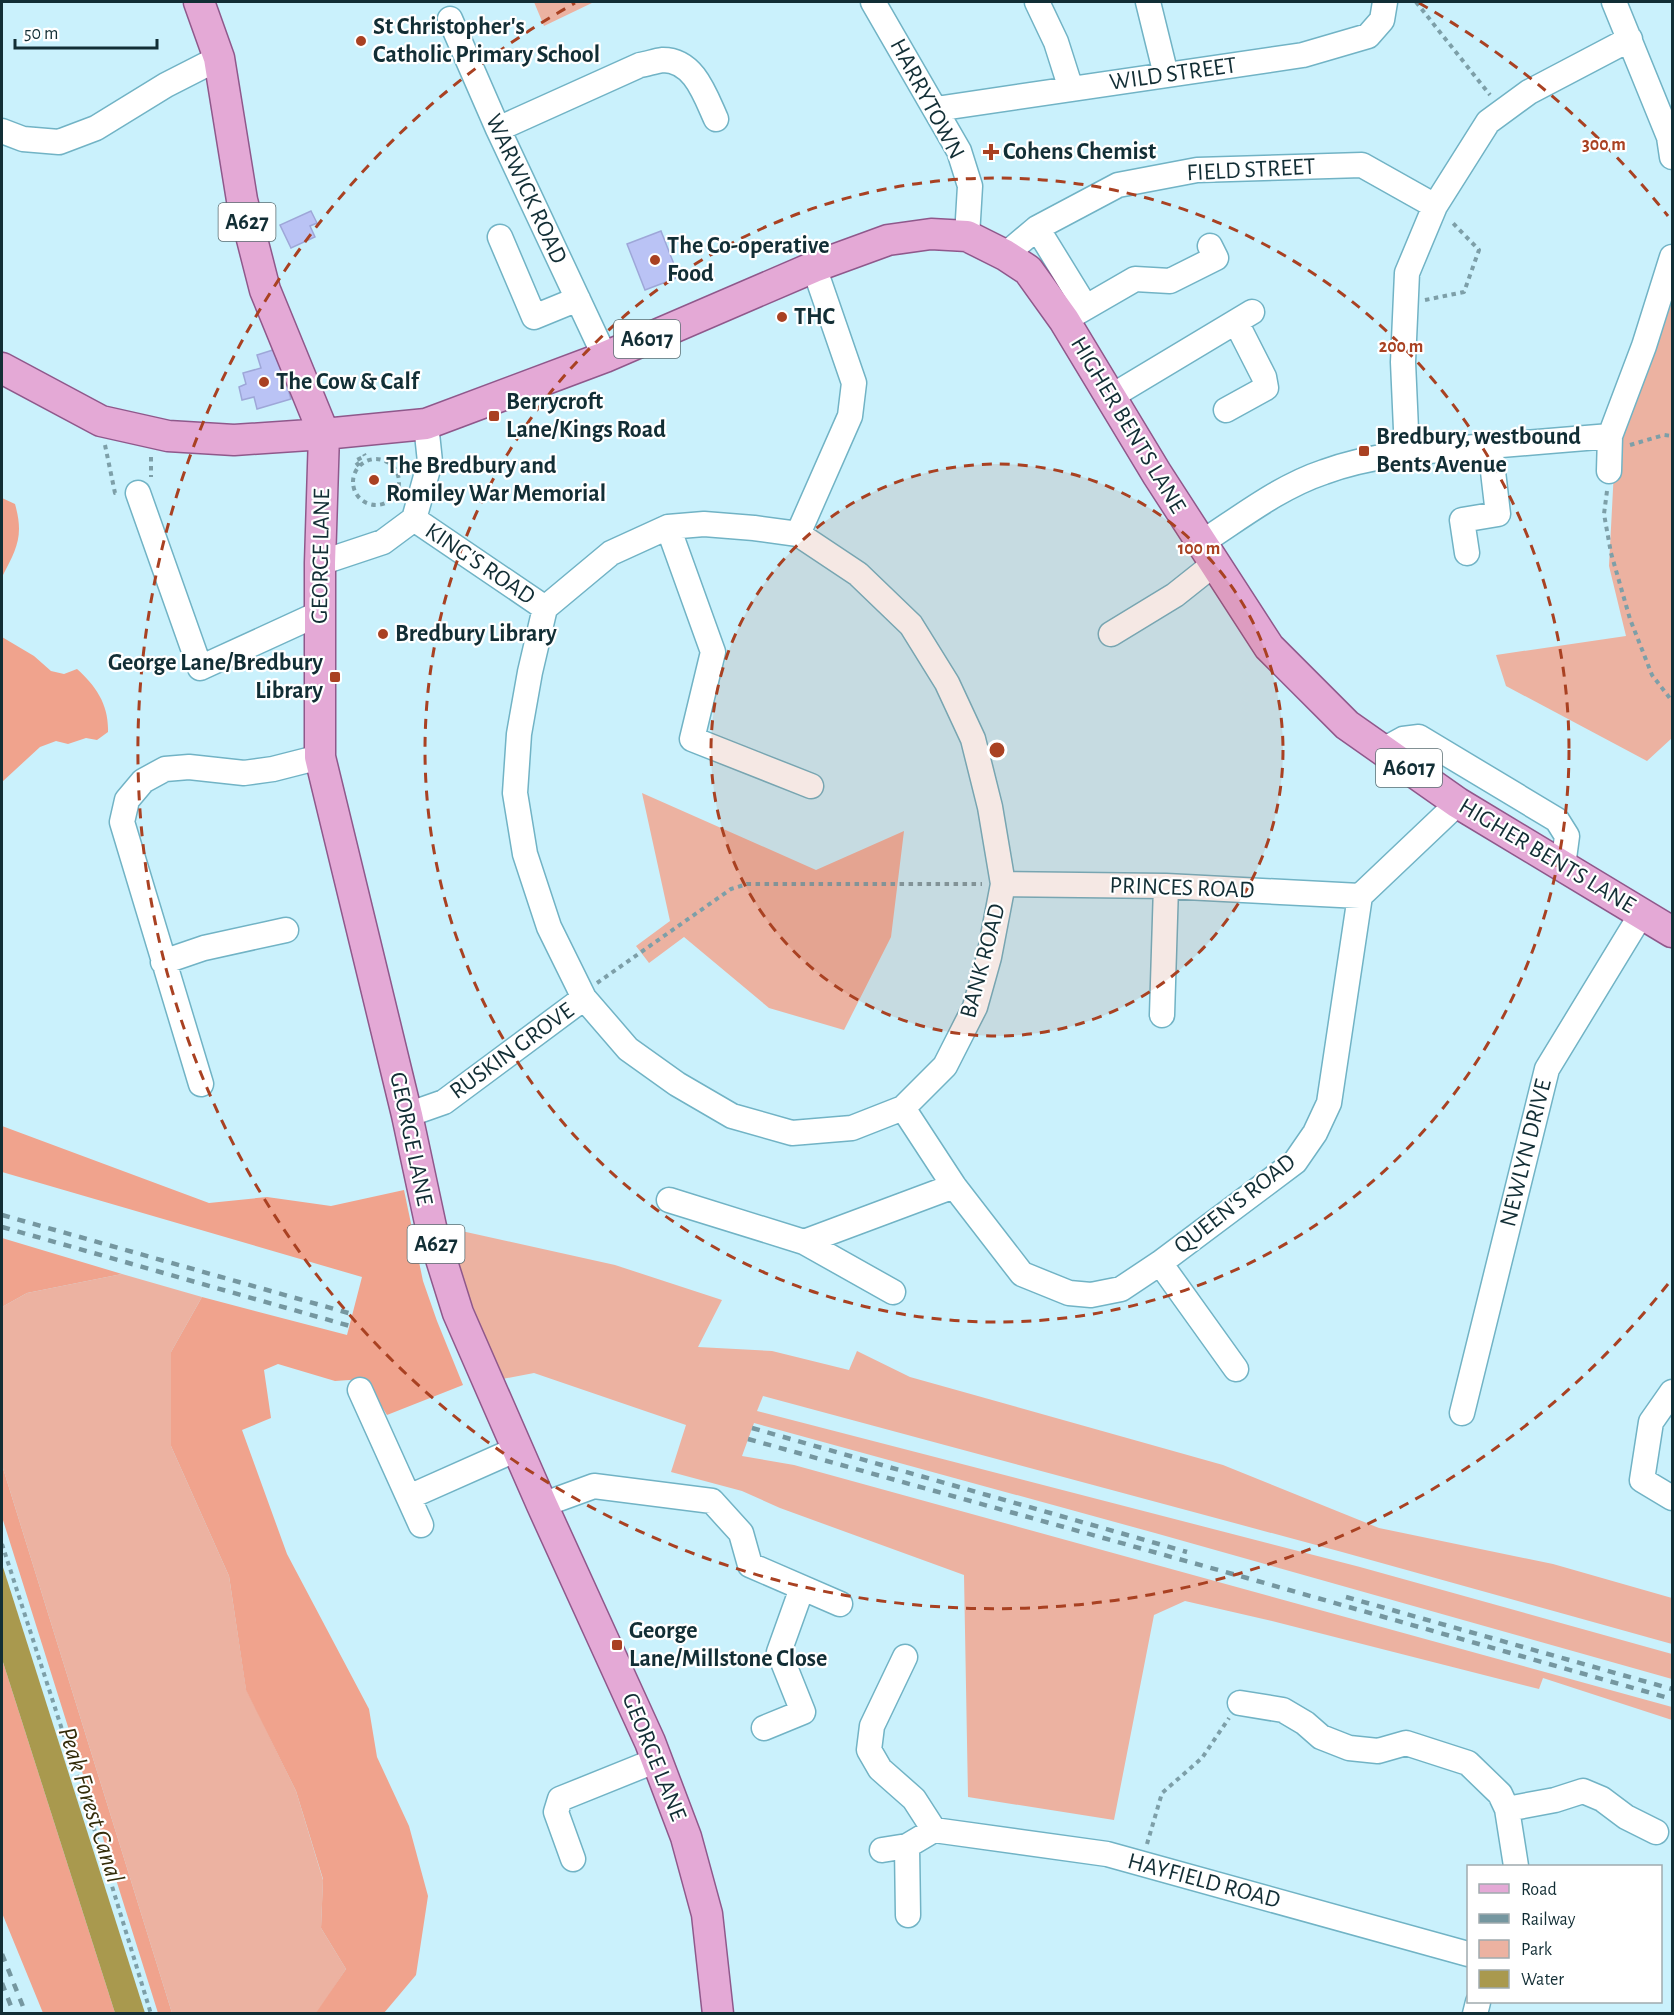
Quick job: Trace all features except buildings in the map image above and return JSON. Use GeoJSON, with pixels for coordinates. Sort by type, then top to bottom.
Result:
{"type":"FeatureCollection","features":[{"type":"Feature","properties":{"kind":"main road","name":"A627"},"geometry":{"type":"LineString","coordinates":[[199,2],[219,58],[242,200],[265,290],[324,434]]}},
{"type":"Feature","properties":{"kind":"main road","name":"A6017"},"geometry":{"type":"LineString","coordinates":[[324,434],[426,424],[605,357],[814,267],[888,240],[931,234],[967,236]]}},
{"type":"Feature","properties":{"kind":"main road","name":"HIGHER BENTS LANE"},"geometry":{"type":"LineString","coordinates":[[967,236],[1005,255],[1028,270],[1075,313],[1112,396],[1207,554],[1269,647],[1347,725],[1458,803],[1672,932]]}},
{"type":"Feature","properties":{"kind":"main road"},"geometry":{"type":"LineString","coordinates":[[2,368],[101,421],[168,436],[234,440],[324,434]]}},
{"type":"Feature","properties":{"kind":"main road","name":"GEORGE LANE"},"geometry":{"type":"LineString","coordinates":[[324,434],[320,564],[320,757],[407,1114],[431,1227],[458,1313],[657,1760],[686,1837],[707,1914],[718,2013]]}},
{"type":"Feature","properties":{"kind":"street","name":"HARRYTOWN"},"geometry":{"type":"LineString","coordinates":[[873,2],[959,151],[970,186],[967,236]]}},
{"type":"Feature","properties":{"kind":"street"},"geometry":{"type":"LineString","coordinates":[[1037,2],[1056,42],[1071,89]]}},
{"type":"Feature","properties":{"kind":"street"},"geometry":{"type":"LineString","coordinates":[[1148,2],[1166,75]]}},
{"type":"Feature","properties":{"kind":"street","name":"WILD STREET"},"geometry":{"type":"LineString","coordinates":[[936,109],[1303,55],[1368,36],[1382,20],[1385,2]]}},
{"type":"Feature","properties":{"kind":"street"},"geometry":{"type":"LineString","coordinates":[[1614,2],[1671,143]]}},
{"type":"Feature","properties":{"kind":"street","name":"WARWICK ROAD"},"geometry":{"type":"LineString","coordinates":[[450,19],[498,129],[605,357]]}},
{"type":"Feature","properties":{"kind":"street"},"geometry":{"type":"LineString","coordinates":[[1407,452],[1403,362],[1407,273],[1435,206],[1488,122],[1529,92],[1630,39]]}},
{"type":"Feature","properties":{"kind":"street"},"geometry":{"type":"LineString","coordinates":[[2,131],[23,139],[59,142],[96,128],[166,85],[219,58]]}},
{"type":"Feature","properties":{"kind":"street"},"geometry":{"type":"LineString","coordinates":[[498,129],[640,65],[663,60],[683,65],[697,79],[716,119]]}},
{"type":"Feature","properties":{"kind":"street","name":"FIELD STREET"},"geometry":{"type":"LineString","coordinates":[[1005,255],[1037,228],[1118,185],[1197,170],[1362,165],[1435,206]]}},
{"type":"Feature","properties":{"kind":"street"},"geometry":{"type":"LineString","coordinates":[[1037,228],[1075,313],[1136,279],[1170,281],[1216,258],[1210,246]]}},
{"type":"Feature","properties":{"kind":"street"},"geometry":{"type":"LineString","coordinates":[[500,237],[534,317],[578,299]]}},
{"type":"Feature","properties":{"kind":"street"},"geometry":{"type":"LineString","coordinates":[[1111,634],[1175,595],[1207,554],[1269,499],[1322,472],[1362,460],[1407,452],[1490,446],[1609,452],[1672,257]]}},
{"type":"Feature","properties":{"kind":"street"},"geometry":{"type":"LineString","coordinates":[[545,608],[611,553],[668,527],[704,524],[798,534],[850,416],[854,383],[814,267]]}},
{"type":"Feature","properties":{"kind":"street"},"geometry":{"type":"LineString","coordinates":[[1112,396],[1244,317],[1266,388],[1226,410]]}},
{"type":"Feature","properties":{"kind":"street","name":"KING'S ROAD"},"geometry":{"type":"LineString","coordinates":[[320,564],[383,542],[414,519],[430,462],[426,424]]}},
{"type":"Feature","properties":{"kind":"street"},"geometry":{"type":"LineString","coordinates":[[1467,554],[1462,520],[1498,514],[1490,446]]}},
{"type":"Feature","properties":{"kind":"street"},"geometry":{"type":"LineString","coordinates":[[139,492],[200,668],[320,613]]}},
{"type":"Feature","properties":{"kind":"street","name":"KING'S ROAD"},"geometry":{"type":"LineString","coordinates":[[414,519],[545,608]]}},
{"type":"Feature","properties":{"kind":"street"},"geometry":{"type":"LineString","coordinates":[[668,527],[713,652],[692,739],[811,786]]}},
{"type":"Feature","properties":{"kind":"street","name":"BANK ROAD"},"geometry":{"type":"LineString","coordinates":[[583,996],[628,1049],[677,1084],[732,1116],[792,1133],[852,1128],[903,1108],[945,1066],[975,1007],[989,957],[1003,884],[990,807],[974,739],[947,683],[911,625],[858,574],[798,534]]}},
{"type":"Feature","properties":{"kind":"street","name":"RUSKIN GROVE"},"geometry":{"type":"LineString","coordinates":[[407,1114],[444,1102],[583,996],[549,927],[525,854],[515,792],[519,734],[545,608]]}},
{"type":"Feature","properties":{"kind":"street"},"geometry":{"type":"LineString","coordinates":[[1383,750],[1403,739],[1419,737],[1557,820],[1567,836],[1563,866]]}},
{"type":"Feature","properties":{"kind":"street"},"geometry":{"type":"LineString","coordinates":[[201,1084],[122,822],[127,800],[143,782],[165,769],[189,767],[244,773],[273,769],[320,757]]}},
{"type":"Feature","properties":{"kind":"street"},"geometry":{"type":"LineString","coordinates":[[1360,897],[1458,803]]}},
{"type":"Feature","properties":{"kind":"street","name":"PRINCES ROAD"},"geometry":{"type":"LineString","coordinates":[[1003,884],[1166,886],[1360,897]]}},
{"type":"Feature","properties":{"kind":"street"},"geometry":{"type":"LineString","coordinates":[[1162,1015],[1166,886]]}},
{"type":"Feature","properties":{"kind":"street","name":"QUEEN'S ROAD"},"geometry":{"type":"LineString","coordinates":[[903,1108],[954,1186],[1022,1274],[1069,1293],[1091,1295],[1121,1289],[1160,1263],[1295,1162],[1315,1133],[1329,1103],[1360,897]]}},
{"type":"Feature","properties":{"kind":"street","name":"NEWLYN DRIVE"},"geometry":{"type":"LineString","coordinates":[[1462,1413],[1547,1069],[1642,913]]}},
{"type":"Feature","properties":{"kind":"street"},"geometry":{"type":"LineString","coordinates":[[163,962],[204,948],[286,930]]}},
{"type":"Feature","properties":{"kind":"street"},"geometry":{"type":"LineString","coordinates":[[804,1242],[954,1186]]}},
{"type":"Feature","properties":{"kind":"street"},"geometry":{"type":"LineString","coordinates":[[669,1200],[804,1242],[893,1292]]}},
{"type":"Feature","properties":{"kind":"street"},"geometry":{"type":"LineString","coordinates":[[1160,1263],[1236,1369]]}},
{"type":"Feature","properties":{"kind":"street"},"geometry":{"type":"LineString","coordinates":[[360,1390],[421,1525]]}},
{"type":"Feature","properties":{"kind":"street"},"geometry":{"type":"LineString","coordinates":[[1672,1392],[1651,1422],[1642,1480],[1672,1498]]}},
{"type":"Feature","properties":{"kind":"street"},"geometry":{"type":"LineString","coordinates":[[409,1497],[518,1449]]}},
{"type":"Feature","properties":{"kind":"street"},"geometry":{"type":"LineString","coordinates":[[542,1505],[594,1486],[711,1501],[741,1533],[750,1565],[840,1604]]}},
{"type":"Feature","properties":{"kind":"street"},"geometry":{"type":"LineString","coordinates":[[764,1728],[803,1712],[779,1652],[802,1588]]}},
{"type":"Feature","properties":{"kind":"street"},"geometry":{"type":"LineString","coordinates":[[882,1850],[907,1846],[934,1830],[914,1800],[880,1769],[869,1750],[872,1726],[905,1657]]}},
{"type":"Feature","properties":{"kind":"street"},"geometry":{"type":"LineString","coordinates":[[1240,1703],[1283,1710],[1305,1723],[1321,1737],[1349,1748],[1378,1750],[1406,1743],[1468,1763],[1500,1794],[1507,1809],[1516,1865]]}},
{"type":"Feature","properties":{"kind":"street"},"geometry":{"type":"LineString","coordinates":[[573,1859],[556,1812],[560,1799],[657,1760]]}},
{"type":"Feature","properties":{"kind":"street"},"geometry":{"type":"LineString","coordinates":[[1507,1809],[1556,1800],[1583,1791],[1602,1799],[1626,1817],[1656,1832]]}},
{"type":"Feature","properties":{"kind":"street","name":"HAYFIELD ROAD"},"geometry":{"type":"LineString","coordinates":[[934,1830],[1107,1854],[1467,1954]]}},
{"type":"Feature","properties":{"kind":"street"},"geometry":{"type":"LineString","coordinates":[[907,1846],[908,1915]]}},
{"type":"Feature","properties":{"kind":"path"},"geometry":{"type":"LineString","coordinates":[[1416,2],[1503,112]]}},
{"type":"Feature","properties":{"kind":"path"},"geometry":{"type":"LineString","coordinates":[[1406,303],[1464,292],[1479,250],[1435,206]]}},
{"type":"Feature","properties":{"kind":"path"},"geometry":{"type":"LineString","coordinates":[[101,421],[115,493],[139,492],[151,483],[151,432]]}},
{"type":"Feature","properties":{"kind":"path"},"geometry":{"type":"LineString","coordinates":[[1672,436],[1664,435],[1609,452],[1604,514],[1611,553],[1630,619],[1652,675],[1672,701]]}},
{"type":"Feature","properties":{"kind":"path"},"geometry":{"type":"LineString","coordinates":[[378,459],[393,467],[399,478],[399,490],[391,500],[380,505],[371,505],[362,501],[353,487],[354,476],[359,466],[369,460],[378,459]]}},
{"type":"Feature","properties":{"kind":"path"},"geometry":{"type":"LineString","coordinates":[[583,996],[731,889],[747,884],[1003,884]]}},
{"type":"Feature","properties":{"kind":"path"},"geometry":{"type":"LineString","coordinates":[[2,1544],[151,2013]]}},
{"type":"Feature","properties":{"kind":"path"},"geometry":{"type":"LineString","coordinates":[[1140,1864],[1162,1793],[1202,1758],[1240,1703]]}},
{"type":"Feature","properties":{"kind":"green space"},"geometry":{"type":"Polygon","coordinates":[[[534,2],[594,2],[544,26],[534,2]]]}},
{"type":"Feature","properties":{"kind":"green space"},"geometry":{"type":"Polygon","coordinates":[[[1672,285],[1672,738],[1647,761],[1506,686],[1496,655],[1626,636],[1609,566],[1616,432],[1672,285]]]}},
{"type":"Feature","properties":{"kind":"green space"},"geometry":{"type":"Polygon","coordinates":[[[642,793],[816,870],[904,831],[891,937],[844,1030],[769,1008],[684,937],[649,963],[636,946],[670,921],[642,793]]]}},
{"type":"Feature","properties":{"kind":"green space"},"geometry":{"type":"Polygon","coordinates":[[[448,1228],[615,1265],[722,1300],[698,1347],[772,1351],[849,1370],[857,1351],[910,1377],[1223,1465],[1379,1528],[1553,1564],[1672,1598],[1672,1644],[1342,1552],[763,1396],[757,1411],[1360,1567],[1672,1654],[1672,1679],[754,1423],[742,1456],[794,1465],[1672,1707],[1672,1720],[1543,1678],[1539,1689],[1185,1601],[1154,1615],[1114,1820],[968,1797],[964,1575],[780,1508],[742,1491],[671,1472],[686,1425],[534,1373],[502,1379],[471,1302],[448,1228]]]}},
{"type":"Feature","properties":{"kind":"green space"},"geometry":{"type":"Polygon","coordinates":[[[122,1274],[202,1297],[171,1352],[171,1446],[229,1576],[246,1689],[296,1791],[323,1880],[321,1928],[346,1969],[317,2013],[172,2013],[2,1465],[2,1307],[27,1293],[122,1274]]]}},
{"type":"Feature","properties":{"kind":"shaded area"},"geometry":{"type":"Polygon","coordinates":[[[2,498],[15,504],[19,534],[15,550],[2,577],[2,498]]]}},
{"type":"Feature","properties":{"kind":"shaded area"},"geometry":{"type":"Polygon","coordinates":[[[2,637],[34,656],[51,671],[64,674],[77,669],[90,682],[104,705],[108,732],[97,740],[86,738],[68,744],[56,741],[40,747],[2,782],[2,637]]]}},
{"type":"Feature","properties":{"kind":"shaded area"},"geometry":{"type":"Polygon","coordinates":[[[2,1126],[209,1203],[267,1197],[331,1206],[404,1190],[423,1281],[463,1385],[387,1415],[364,1379],[335,1381],[278,1364],[264,1370],[271,1418],[242,1430],[287,1554],[369,1709],[377,1757],[409,1826],[428,1896],[416,1975],[384,2013],[316,2013],[346,1969],[321,1928],[323,1879],[296,1791],[246,1690],[229,1576],[171,1446],[171,1352],[202,1297],[347,1335],[362,1277],[2,1172],[2,1126]]]}},
{"type":"Feature","properties":{"kind":"shaded area"},"geometry":{"type":"Polygon","coordinates":[[[2,1238],[122,1274],[27,1293],[2,1307],[2,1238]]]}},
{"type":"Feature","properties":{"kind":"shaded area"},"geometry":{"type":"Polygon","coordinates":[[[2,1465],[172,2013],[158,2013],[2,1517],[2,1465]]]}},
{"type":"Feature","properties":{"kind":"shaded area"},"geometry":{"type":"Polygon","coordinates":[[[2,1659],[115,2013],[43,2013],[2,1913],[2,1659]]]}},
{"type":"Feature","properties":{"kind":"water"},"geometry":{"type":"Polygon","coordinates":[[[2,1564],[145,2013],[115,2013],[2,1659],[2,1564]]]}},
{"type":"Feature","properties":{"kind":"railway"},"geometry":{"type":"LineString","coordinates":[[2,1215],[352,1314]]}},
{"type":"Feature","properties":{"kind":"railway"},"geometry":{"type":"LineString","coordinates":[[2,1227],[350,1326]]}},
{"type":"Feature","properties":{"kind":"railway"},"geometry":{"type":"LineString","coordinates":[[752,1428],[1187,1552]]}},
{"type":"Feature","properties":{"kind":"railway"},"geometry":{"type":"LineString","coordinates":[[748,1439],[1672,1699]]}},
{"type":"Feature","properties":{"kind":"railway"},"geometry":{"type":"LineString","coordinates":[[1346,1597],[1672,1689]]}},
{"type":"Feature","properties":{"kind":"railway"},"geometry":{"type":"LineString","coordinates":[[2,1954],[26,2014]]}},
{"type":"Feature","properties":{"kind":"railway"},"geometry":{"type":"LineString","coordinates":[[2,1983],[14,2014]]}},
{"type":"Feature","properties":{"kind":"place","name":"St Christopher's Catholic Primary School"},"geometry":{"type":"Point","coordinates":[361,41]}},
{"type":"Feature","properties":{"kind":"place","name":"Cohens Chemist"},"geometry":{"type":"Point","coordinates":[991,152]}},
{"type":"Feature","properties":{"kind":"place","name":"The Co-operative Food"},"geometry":{"type":"Point","coordinates":[655,260]}},
{"type":"Feature","properties":{"kind":"place","name":"THC"},"geometry":{"type":"Point","coordinates":[782,317]}},
{"type":"Feature","properties":{"kind":"place","name":"The Cow & Calf"},"geometry":{"type":"Point","coordinates":[264,382]}},
{"type":"Feature","properties":{"kind":"place","name":"Berrycroft Lane/Kings Road"},"geometry":{"type":"Point","coordinates":[494,416]}},
{"type":"Feature","properties":{"kind":"place","name":"Bredbury, westbound Bents Avenue"},"geometry":{"type":"Point","coordinates":[1364,451]}},
{"type":"Feature","properties":{"kind":"place","name":"The Bredbury and Romiley War Memorial"},"geometry":{"type":"Point","coordinates":[374,480]}},
{"type":"Feature","properties":{"kind":"place","name":"Bredbury Library"},"geometry":{"type":"Point","coordinates":[383,634]}},
{"type":"Feature","properties":{"kind":"place","name":"George Lane/Bredbury Library"},"geometry":{"type":"Point","coordinates":[335,677]}},
{"type":"Feature","properties":{"kind":"place","name":"George Lane/Millstone Close"},"geometry":{"type":"Point","coordinates":[617,1645]}},
{"type":"Feature","properties":{"kind":"water label","name":"Peak Forest Canal"},"geometry":{"type":"Point","coordinates":[91,1805]}}]}
